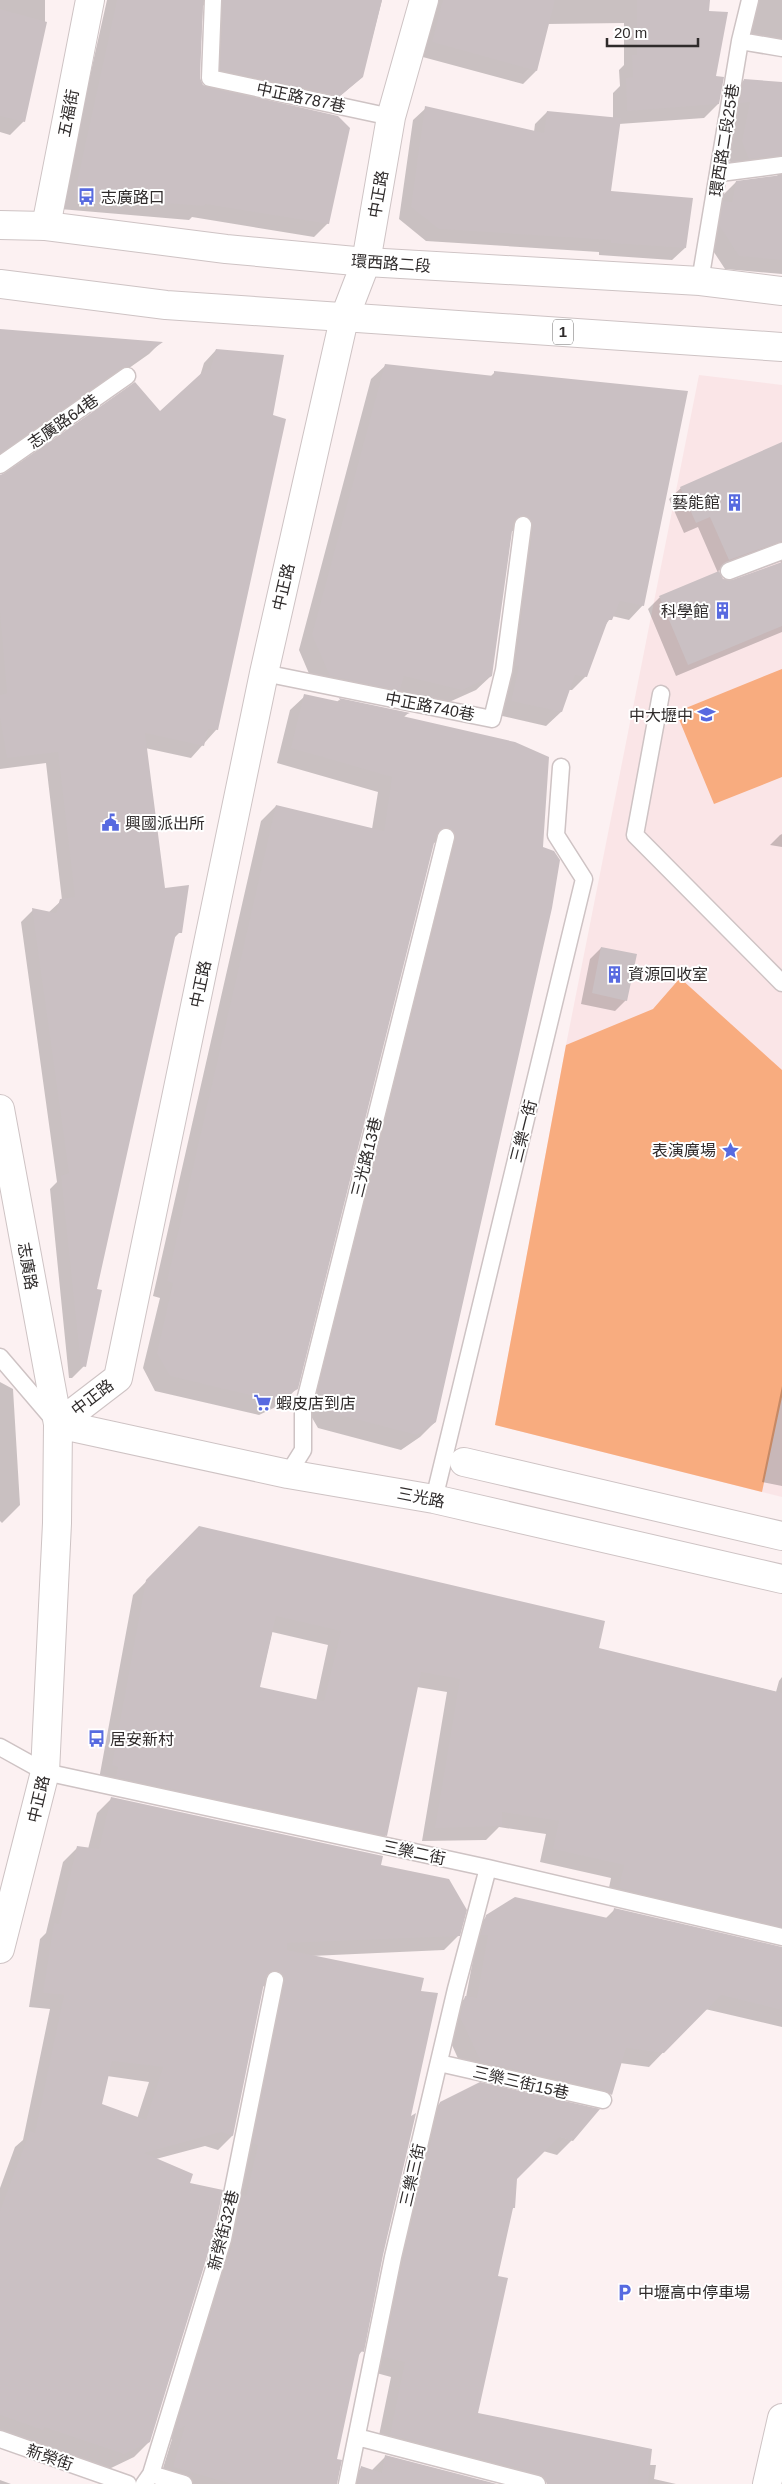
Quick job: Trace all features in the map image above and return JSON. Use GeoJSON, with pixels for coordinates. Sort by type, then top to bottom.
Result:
{"type":"FeatureCollection","features":[{"type":"Feature","properties":{"kind":"street","name":"五福街"},"geometry":{"type":"LineString","coordinates":[[46,226],[90,0]]}},
{"type":"Feature","properties":{"kind":"street","name":"中正路"},"geometry":{"type":"LineString","coordinates":[[0,1949],[45,1772],[56,1523],[58,1424],[118,1378],[264,673],[344,319],[366,262],[391,117],[424,0]]}},
{"type":"Feature","properties":{"kind":"street","name":"環西路二段"},"geometry":{"type":"LineString","coordinates":[[0,226],[46,226],[226,249],[366,262],[700,281],[782,291]]}},
{"type":"Feature","properties":{"kind":"street","name":"1"},"geometry":{"type":"LineString","coordinates":[[0,284],[166,305],[344,319],[782,347]]}},
{"type":"Feature","properties":{"kind":"street","name":"志廣路"},"geometry":{"type":"LineString","coordinates":[[0,1109],[3,1139],[58,1424]]}},
{"type":"Feature","properties":{"kind":"street","name":"三光路"},"geometry":{"type":"LineString","coordinates":[[58,1424],[288,1474],[434,1499],[782,1579]]}},
{"type":"Feature","properties":{"kind":"street"},"geometry":{"type":"LineString","coordinates":[[464,1462],[782,1536]]}},
{"type":"Feature","properties":{"kind":"street"},"geometry":{"type":"LineString","coordinates":[[767,2484],[782,2418]]}},
{"type":"Feature","properties":{"kind":"lane","name":"中正路787巷"},"geometry":{"type":"LineString","coordinates":[[213,0],[210,78],[391,117]]}},
{"type":"Feature","properties":{"kind":"lane","name":"環西路二段25巷"},"geometry":{"type":"LineString","coordinates":[[700,281],[720,173],[740,41],[750,0]]}},
{"type":"Feature","properties":{"kind":"lane"},"geometry":{"type":"LineString","coordinates":[[740,41],[782,48]]}},
{"type":"Feature","properties":{"kind":"lane"},"geometry":{"type":"LineString","coordinates":[[720,173],[782,165]]}},
{"type":"Feature","properties":{"kind":"lane","name":"志廣路64巷"},"geometry":{"type":"LineString","coordinates":[[0,466],[127,376]]}},
{"type":"Feature","properties":{"kind":"lane","name":"中正路740巷"},"geometry":{"type":"LineString","coordinates":[[264,673],[492,719],[504,670],[523,525]]}},
{"type":"Feature","properties":{"kind":"lane"},"geometry":{"type":"LineString","coordinates":[[729,571],[782,551]]}},
{"type":"Feature","properties":{"kind":"lane"},"geometry":{"type":"LineString","coordinates":[[662,694],[635,835],[782,984]]}},
{"type":"Feature","properties":{"kind":"lane","name":"三樂一街"},"geometry":{"type":"LineString","coordinates":[[434,1499],[584,879],[556,835],[561,767]]}},
{"type":"Feature","properties":{"kind":"lane","name":"三光路13巷"},"geometry":{"type":"LineString","coordinates":[[288,1474],[303,1450],[303,1410],[446,837]]}},
{"type":"Feature","properties":{"kind":"lane"},"geometry":{"type":"LineString","coordinates":[[0,1357],[58,1424]]}},
{"type":"Feature","properties":{"kind":"lane","name":"三樂二街"},"geometry":{"type":"LineString","coordinates":[[0,1747],[45,1772],[488,1868],[782,1937]]}},
{"type":"Feature","properties":{"kind":"lane","name":"三樂三街"},"geometry":{"type":"LineString","coordinates":[[348,2484],[393,2257],[488,1868]]}},
{"type":"Feature","properties":{"kind":"lane","name":"新榮街32巷"},"geometry":{"type":"LineString","coordinates":[[147,2479],[223,2239],[275,1980]]}},
{"type":"Feature","properties":{"kind":"lane","name":"三樂三街15巷"},"geometry":{"type":"LineString","coordinates":[[439,2063],[603,2100]]}},
{"type":"Feature","properties":{"kind":"lane"},"geometry":{"type":"LineString","coordinates":[[357,2437],[537,2484]]}},
{"type":"Feature","properties":{"kind":"lane","name":"新榮街"},"geometry":{"type":"LineString","coordinates":[[0,2440],[128,2484]]}},
{"type":"Feature","properties":{"kind":"lane"},"geometry":{"type":"LineString","coordinates":[[147,2479],[184,2484]]}},
{"type":"Feature","properties":{"kind":"shaded area","name":"中大壢中"},"geometry":{"type":"Polygon","coordinates":[[[699,375],[782,385],[782,1497],[495,1425],[566,1045],[699,375]]]}},
{"type":"Feature","properties":{"kind":"shaded area"},"geometry":{"type":"Polygon","coordinates":[[[782,669],[782,777],[714,804],[676,712],[782,669]]]}},
{"type":"Feature","properties":{"kind":"shaded area"},"geometry":{"type":"Polygon","coordinates":[[[680,978],[782,1070],[782,1397],[762,1492],[495,1425],[566,1045],[653,1009],[680,978]]]}},
{"type":"Feature","properties":{"kind":"building"},"geometry":{"type":"Polygon","coordinates":[[[117,0],[203,0],[200,78],[203,85],[338,116],[350,128],[329,224],[205,204],[204,206],[74,196],[117,0]]]}},
{"type":"Feature","properties":{"kind":"building"},"geometry":{"type":"Polygon","coordinates":[[[223,0],[382,0],[363,77],[340,96],[220,70],[223,0]]]}},
{"type":"Feature","properties":{"kind":"building"},"geometry":{"type":"Polygon","coordinates":[[[443,0],[555,0],[537,71],[432,42],[443,0]]]}},
{"type":"Feature","properties":{"kind":"building"},"geometry":{"type":"Polygon","coordinates":[[[637,0],[710,0],[709,11],[728,12],[716,76],[724,77],[719,104],[627,111],[626,78],[633,77],[632,55],[637,55],[637,0]]]}},
{"type":"Feature","properties":{"kind":"building"},"geometry":{"type":"Polygon","coordinates":[[[0,9],[47,22],[25,122],[0,116],[0,9]]]}},
{"type":"Feature","properties":{"kind":"building"},"geometry":{"type":"Polygon","coordinates":[[[744,79],[782,82],[782,155],[749,159],[742,142],[750,102],[740,103],[744,79]]]}},
{"type":"Feature","properties":{"kind":"building"},"geometry":{"type":"Polygon","coordinates":[[[425,106],[544,133],[547,111],[621,118],[611,191],[693,198],[686,248],[611,243],[611,240],[439,229],[411,207],[425,106]]]}},
{"type":"Feature","properties":{"kind":"building"},"geometry":{"type":"Polygon","coordinates":[[[782,175],[782,260],[739,256],[719,225],[723,201],[732,202],[736,181],[782,175]]]}},
{"type":"Feature","properties":{"kind":"building"},"geometry":{"type":"Polygon","coordinates":[[[0,329],[163,342],[129,366],[121,368],[0,453],[0,329]]]}},
{"type":"Feature","properties":{"kind":"building"},"geometry":{"type":"Polygon","coordinates":[[[216,349],[284,355],[273,415],[286,419],[218,730],[208,729],[204,746],[145,733],[165,888],[189,885],[182,933],[176,933],[97,1289],[102,1290],[86,1367],[81,1366],[61,1176],[69,1173],[32,908],[56,913],[60,899],[75,897],[58,752],[7,758],[0,717],[0,695],[7,693],[0,612],[0,475],[6,473],[135,382],[160,411],[206,369],[210,370],[216,349]]]}},
{"type":"Feature","properties":{"kind":"building"},"geometry":{"type":"Polygon","coordinates":[[[385,364],[494,376],[494,371],[688,391],[644,606],[620,601],[612,620],[608,620],[587,677],[575,675],[562,712],[511,701],[519,665],[515,667],[533,526],[532,521],[525,515],[519,516],[513,524],[492,676],[462,690],[404,676],[400,690],[402,691],[330,676],[312,635],[385,364]]]}},
{"type":"Feature","properties":{"kind":"building","name":"藝能館"},"geometry":{"type":"Polygon","coordinates":[[[782,442],[782,541],[729,560],[710,517],[696,523],[680,487],[782,442]]]}},
{"type":"Feature","properties":{"kind":"building","name":"科學館"},"geometry":{"type":"Polygon","coordinates":[[[782,562],[782,626],[688,665],[659,596],[719,571],[723,579],[732,580],[782,562]]]}},
{"type":"Feature","properties":{"kind":"building"},"geometry":{"type":"Polygon","coordinates":[[[304,694],[341,702],[339,698],[410,713],[402,716],[515,742],[549,757],[543,847],[554,851],[560,860],[552,908],[436,1422],[417,1435],[332,1413],[318,1389],[456,839],[455,834],[449,827],[443,828],[436,835],[298,1389],[275,1401],[170,1376],[157,1353],[173,1283],[167,1281],[276,805],[384,831],[392,777],[291,748],[304,694]]]}},
{"type":"Feature","properties":{"kind":"building","name":"資源回收室"},"geometry":{"type":"Polygon","coordinates":[[[601,947],[637,954],[627,1001],[592,993],[601,947]]]}},
{"type":"Feature","properties":{"kind":"building"},"geometry":{"type":"Polygon","coordinates":[[[199,1526],[605,1621],[599,1648],[782,1693],[782,1927],[619,1888],[624,1865],[553,1849],[559,1821],[502,1812],[502,1826],[435,1828],[460,1679],[421,1672],[387,1836],[116,1777],[118,1767],[112,1765],[146,1580],[199,1526]],[[276,1616],[260,1687],[324,1701],[341,1631],[276,1616]]]}},
{"type":"Feature","properties":{"kind":"building"},"geometry":{"type":"Polygon","coordinates":[[[111,1797],[383,1856],[381,1865],[449,1879],[467,1910],[460,1936],[287,1943],[287,1950],[424,1978],[421,1991],[438,1993],[411,2116],[416,2113],[383,2255],[364,2352],[360,2351],[337,2459],[342,2460],[337,2484],[232,2484],[173,2467],[185,2426],[175,2431],[233,2242],[242,2195],[246,2196],[258,2145],[252,2143],[285,1982],[284,1976],[277,1970],[271,1971],[265,1978],[233,2136],[221,2132],[144,2153],[193,2174],[190,2183],[223,2190],[213,2237],[150,2442],[124,2454],[44,2427],[43,2430],[0,2415],[0,2211],[30,2131],[35,2133],[64,1995],[43,1993],[54,1923],[59,1924],[77,1846],[99,1849],[111,1797]],[[112,2061],[102,2104],[146,2120],[163,2067],[112,2061]]]}},
{"type":"Feature","properties":{"kind":"building"},"geometry":{"type":"Polygon","coordinates":[[[515,1897],[612,1919],[614,1908],[782,1947],[782,2010],[721,1995],[664,2053],[626,2048],[612,2095],[605,2090],[481,2062],[460,2017],[465,1996],[477,1998],[488,1935],[481,1935],[486,1915],[515,1897]]]}},
{"type":"Feature","properties":{"kind":"building"},"geometry":{"type":"Polygon","coordinates":[[[480,2082],[600,2109],[573,2141],[559,2137],[517,2179],[515,2208],[513,2208],[498,2276],[508,2278],[478,2413],[652,2449],[648,2484],[547,2484],[544,2477],[540,2474],[390,2435],[405,2362],[383,2357],[403,2259],[440,2102],[480,2082]]]}},
{"type":"Feature","properties":{"kind":"building"},"geometry":{"type":"Polygon","coordinates":[[[385,2455],[497,2484],[357,2484],[361,2466],[382,2473],[385,2455]]]}},
{"type":"Feature","properties":{"kind":"place","name":"志廣路口"},"geometry":{"type":"Point","coordinates":[87,197]}},
{"type":"Feature","properties":{"kind":"place","name":"藝能館"},"geometry":{"type":"Point","coordinates":[734,502]}},
{"type":"Feature","properties":{"kind":"place","name":"科學館"},"geometry":{"type":"Point","coordinates":[723,611]}},
{"type":"Feature","properties":{"kind":"place","name":"中大壢中"},"geometry":{"type":"Point","coordinates":[707,715]}},
{"type":"Feature","properties":{"kind":"place","name":"興國派出所"},"geometry":{"type":"Point","coordinates":[111,823]}},
{"type":"Feature","properties":{"kind":"place","name":"資源回收室"},"geometry":{"type":"Point","coordinates":[614,974]}},
{"type":"Feature","properties":{"kind":"place","name":"表演廣場"},"geometry":{"type":"Point","coordinates":[730,1150]}},
{"type":"Feature","properties":{"kind":"place","name":"蝦皮店到店"},"geometry":{"type":"Point","coordinates":[262,1403]}},
{"type":"Feature","properties":{"kind":"place","name":"居安新村"},"geometry":{"type":"Point","coordinates":[96,1739]}},
{"type":"Feature","properties":{"kind":"place","name":"中壢高中停車場"},"geometry":{"type":"Point","coordinates":[624,2292]}}]}
